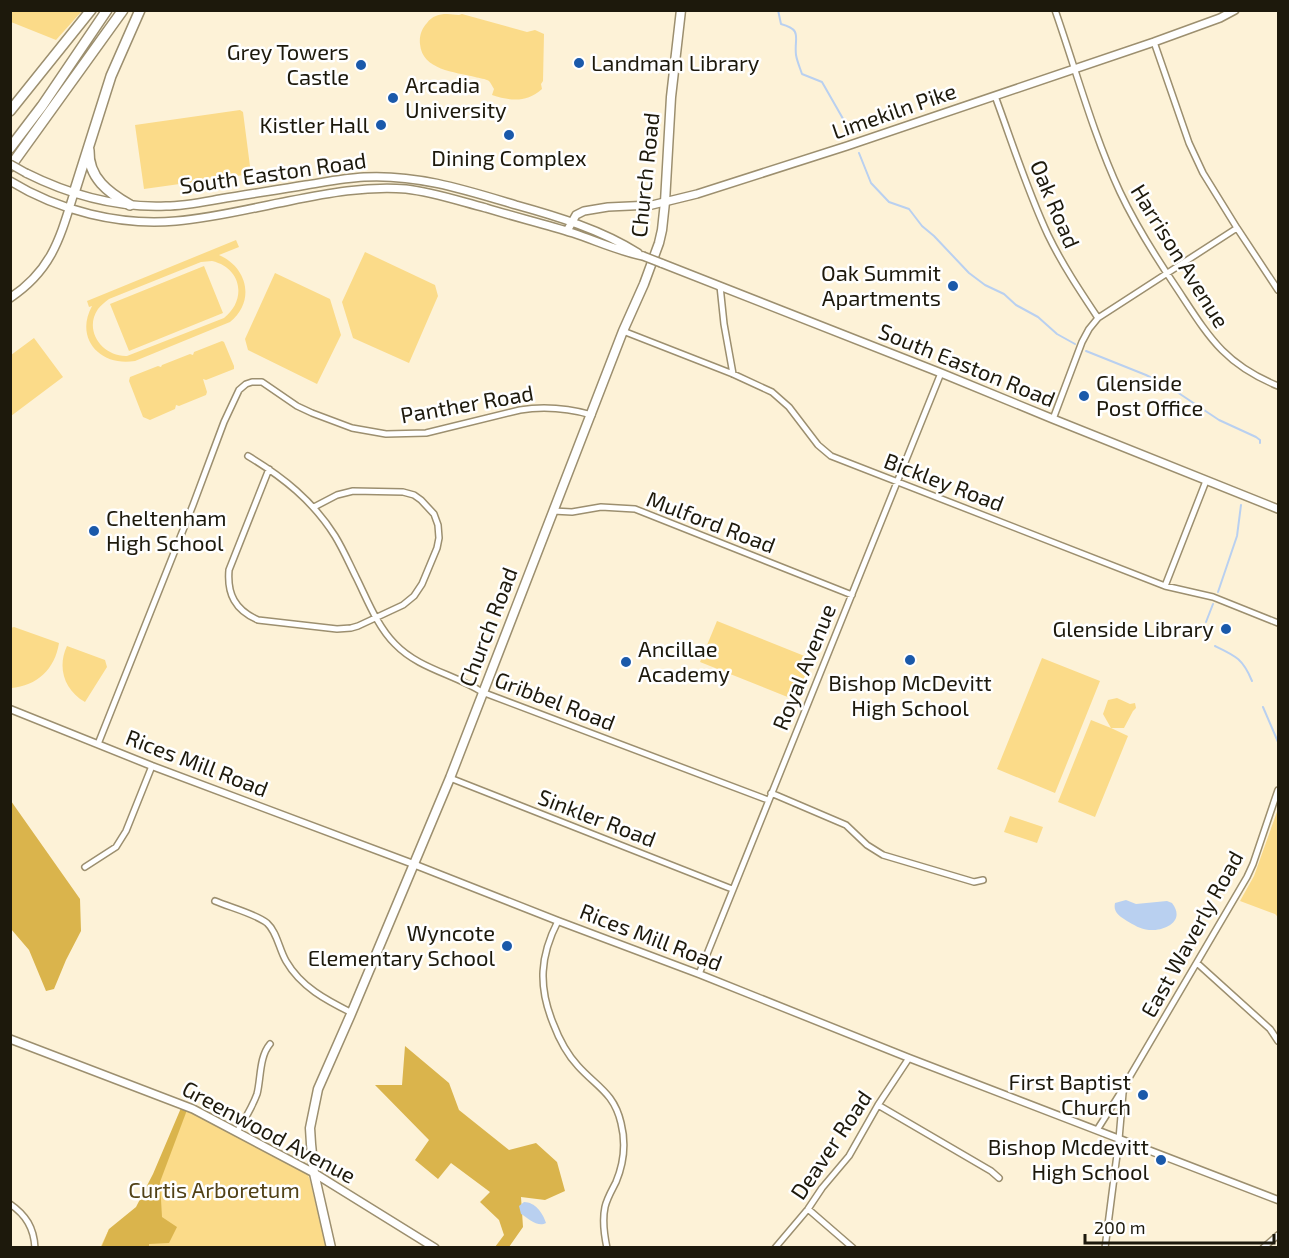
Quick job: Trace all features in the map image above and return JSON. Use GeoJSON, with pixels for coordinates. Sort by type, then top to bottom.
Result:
{"type":"FeatureCollection","features":[{"type":"Feature","properties":{"kind":"highway"},"geometry":{"type":"LineString","coordinates":[[11,110],[91,10]]}},
{"type":"Feature","properties":{"kind":"highway"},"geometry":{"type":"LineString","coordinates":[[10,148],[42,106],[107,10]]}},
{"type":"Feature","properties":{"kind":"highway"},"geometry":{"type":"LineString","coordinates":[[10,166],[123,10]]}},
{"type":"Feature","properties":{"kind":"highway"},"geometry":{"type":"LineString","coordinates":[[74,193],[111,76],[140,10]]}},
{"type":"Feature","properties":{"kind":"highway"},"geometry":{"type":"LineString","coordinates":[[90,143],[90,162],[98,179],[110,192],[130,205]]}},
{"type":"Feature","properties":{"kind":"main road","name":"Church Road"},"geometry":{"type":"LineString","coordinates":[[331,1248],[314,1173],[310,1128],[318,1089],[450,778],[659,243],[665,202],[671,97],[681,10]]}},
{"type":"Feature","properties":{"kind":"main road","name":"Limekiln Pike"},"geometry":{"type":"LineString","coordinates":[[571,223],[576,215],[592,209],[665,202],[847,146],[1154,42],[1205,24],[1235,10]]}},
{"type":"Feature","properties":{"kind":"main road","name":"South Easton Road"},"geometry":{"type":"LineString","coordinates":[[10,166],[50,185],[74,193],[130,205],[192,204],[364,177],[409,178],[435,182],[556,216],[625,244],[643,256]]}},
{"type":"Feature","properties":{"kind":"main road"},"geometry":{"type":"LineString","coordinates":[[324,182],[326,194]]}},
{"type":"Feature","properties":{"kind":"main road","name":"South Easton Road"},"geometry":{"type":"LineString","coordinates":[[14,183],[35,195],[69,208],[138,222],[201,218],[336,192],[383,188],[427,192],[567,231],[623,252],[643,256],[1278,509]]}},
{"type":"Feature","properties":{"kind":"main road"},"geometry":{"type":"LineString","coordinates":[[10,298],[26,286],[47,261],[59,239],[74,193]]}},
{"type":"Feature","properties":{"kind":"main road"},"geometry":{"type":"LineString","coordinates":[[567,231],[571,223]]}},
{"type":"Feature","properties":{"kind":"main road","name":"Greenwood Avenue"},"geometry":{"type":"LineString","coordinates":[[10,1039],[193,1109],[314,1173],[435,1248]]}},
{"type":"Feature","properties":{"kind":"street","name":"Harrison Avenue"},"geometry":{"type":"LineString","coordinates":[[1055,10],[1103,152],[1132,218],[1216,344],[1246,370],[1278,386]]}},
{"type":"Feature","properties":{"kind":"street"},"geometry":{"type":"LineString","coordinates":[[1154,42],[1189,142],[1203,173],[1278,290]]}},
{"type":"Feature","properties":{"kind":"street","name":"Oak Road"},"geometry":{"type":"LineString","coordinates":[[995,96],[1030,193],[1049,237],[1071,277],[1098,318]]}},
{"type":"Feature","properties":{"kind":"street"},"geometry":{"type":"LineString","coordinates":[[1053,419],[1082,342],[1098,318],[1237,228]]}},
{"type":"Feature","properties":{"kind":"street"},"geometry":{"type":"LineString","coordinates":[[720,286],[733,374]]}},
{"type":"Feature","properties":{"kind":"street","name":"Bickley Road"},"geometry":{"type":"LineString","coordinates":[[623,331],[733,374],[778,396],[814,441],[831,456],[1165,586],[1213,597],[1278,623]]}},
{"type":"Feature","properties":{"kind":"street","name":"Royal Avenue"},"geometry":{"type":"LineString","coordinates":[[699,974],[941,373]]}},
{"type":"Feature","properties":{"kind":"street","name":"Panther Road"},"geometry":{"type":"LineString","coordinates":[[98,744],[224,422],[239,390],[246,384],[257,381],[267,384],[297,406],[312,413],[352,428],[386,434],[426,433],[520,410],[544,407],[592,415]]}},
{"type":"Feature","properties":{"kind":"street","name":"Gribbel Road"},"geometry":{"type":"LineString","coordinates":[[248,456],[289,484],[314,507],[336,538],[376,618],[394,644],[410,656],[427,667],[470,684],[483,692],[768,800]]}},
{"type":"Feature","properties":{"kind":"street"},"geometry":{"type":"LineString","coordinates":[[269,469],[229,570],[230,590],[235,602],[248,615],[258,620],[337,629],[358,626],[403,605],[414,596],[422,585],[438,542],[438,525],[427,505],[419,498],[397,491],[348,492],[314,507]]}},
{"type":"Feature","properties":{"kind":"street"},"geometry":{"type":"LineString","coordinates":[[1165,586],[1206,481]]}},
{"type":"Feature","properties":{"kind":"street","name":"Mulford Road"},"geometry":{"type":"LineString","coordinates":[[553,511],[572,512],[601,507],[635,509],[852,595]]}},
{"type":"Feature","properties":{"kind":"street","name":"Rices Mill Road"},"geometry":{"type":"LineString","coordinates":[[10,709],[152,766],[414,864],[1278,1200]]}},
{"type":"Feature","properties":{"kind":"street"},"geometry":{"type":"LineString","coordinates":[[85,867],[116,847],[126,831],[152,766]]}},
{"type":"Feature","properties":{"kind":"street","name":"Sinkler Road"},"geometry":{"type":"LineString","coordinates":[[450,778],[732,889]]}},
{"type":"Feature","properties":{"kind":"street","name":"East Waverly Road"},"geometry":{"type":"LineString","coordinates":[[1098,1130],[1251,870],[1278,790]]}},
{"type":"Feature","properties":{"kind":"street"},"geometry":{"type":"LineString","coordinates":[[771,793],[846,825],[883,855],[974,882],[983,880]]}},
{"type":"Feature","properties":{"kind":"street"},"geometry":{"type":"LineString","coordinates":[[215,901],[265,922],[273,931],[289,966],[299,978],[321,996],[352,1013]]}},
{"type":"Feature","properties":{"kind":"street"},"geometry":{"type":"LineString","coordinates":[[558,921],[545,955],[543,983],[547,1007],[561,1044],[579,1067],[609,1096],[616,1108],[623,1131],[622,1160],[607,1200],[604,1215],[603,1228],[608,1248]]}},
{"type":"Feature","properties":{"kind":"street"},"geometry":{"type":"LineString","coordinates":[[1197,963],[1270,1029],[1278,1041]]}},
{"type":"Feature","properties":{"kind":"street"},"geometry":{"type":"LineString","coordinates":[[237,1132],[255,1098],[266,1048],[270,1044]]}},
{"type":"Feature","properties":{"kind":"street","name":"Deaver Road"},"geometry":{"type":"LineString","coordinates":[[775,1248],[849,1156],[878,1105],[909,1058]]}},
{"type":"Feature","properties":{"kind":"street","name":"East Waverly Road"},"geometry":{"type":"LineString","coordinates":[[1105,1248],[1124,1088]]}},
{"type":"Feature","properties":{"kind":"street"},"geometry":{"type":"LineString","coordinates":[[878,1105],[991,1171],[999,1178]]}},
{"type":"Feature","properties":{"kind":"street"},"geometry":{"type":"LineString","coordinates":[[10,1204],[19,1210],[28,1221],[35,1248]]}},
{"type":"Feature","properties":{"kind":"street"},"geometry":{"type":"LineString","coordinates":[[808,1209],[853,1248]]}},
{"type":"Feature","properties":{"kind":"street"},"geometry":{"type":"LineString","coordinates":[[1263,1248],[1278,1235]]}},
{"type":"Feature","properties":{"kind":"green space"},"geometry":{"type":"Polygon","coordinates":[[[10,11],[82,11],[56,40],[11,22],[10,11]]]}},
{"type":"Feature","properties":{"kind":"green space"},"geometry":{"type":"Polygon","coordinates":[[[447,14],[462,14],[527,32],[535,30],[544,34],[542,89],[524,99],[506,99],[492,95],[494,89],[488,80],[433,65],[422,53],[420,35],[431,19],[447,14]]]}},
{"type":"Feature","properties":{"kind":"green space"},"geometry":{"type":"Polygon","coordinates":[[[240,110],[243,112],[251,174],[144,189],[135,125],[240,110]]]}},
{"type":"Feature","properties":{"kind":"green space"},"geometry":{"type":"Polygon","coordinates":[[[236,240],[239,247],[219,255],[229,260],[236,268],[245,285],[243,304],[238,314],[230,322],[135,361],[111,360],[94,348],[86,329],[87,318],[92,306],[89,307],[87,301],[236,240]],[[212,261],[201,262],[109,299],[99,308],[94,317],[94,334],[98,341],[110,352],[127,356],[224,318],[236,302],[238,285],[230,270],[212,261]]]}},
{"type":"Feature","properties":{"kind":"green space"},"geometry":{"type":"Polygon","coordinates":[[[365,252],[435,285],[438,296],[409,363],[353,338],[342,302],[365,252]]]}},
{"type":"Feature","properties":{"kind":"green space"},"geometry":{"type":"Polygon","coordinates":[[[204,266],[223,313],[129,351],[110,304],[204,266]]]}},
{"type":"Feature","properties":{"kind":"green space"},"geometry":{"type":"Polygon","coordinates":[[[275,273],[330,299],[341,335],[317,384],[248,350],[245,339],[275,273]]]}},
{"type":"Feature","properties":{"kind":"green space"},"geometry":{"type":"Polygon","coordinates":[[[34,338],[63,377],[11,416],[11,355],[34,338]]]}},
{"type":"Feature","properties":{"kind":"green space"},"geometry":{"type":"Polygon","coordinates":[[[222,341],[234,369],[206,380],[203,379],[206,395],[179,406],[176,405],[175,409],[150,420],[143,417],[129,381],[130,377],[190,354],[193,355],[194,352],[222,341]]]}},
{"type":"Feature","properties":{"kind":"green space"},"geometry":{"type":"Polygon","coordinates":[[[717,621],[812,659],[795,700],[700,662],[717,621]]]}},
{"type":"Feature","properties":{"kind":"green space"},"geometry":{"type":"Polygon","coordinates":[[[14,627],[59,643],[49,668],[37,680],[11,688],[11,628],[14,627]]]}},
{"type":"Feature","properties":{"kind":"green space"},"geometry":{"type":"Polygon","coordinates":[[[67,646],[105,660],[107,667],[85,702],[72,691],[64,677],[63,662],[67,646]]]}},
{"type":"Feature","properties":{"kind":"green space"},"geometry":{"type":"Polygon","coordinates":[[[1042,658],[1100,681],[1055,793],[997,769],[1042,658]]]}},
{"type":"Feature","properties":{"kind":"green space"},"geometry":{"type":"Polygon","coordinates":[[[1117,698],[1130,704],[1135,703],[1136,708],[1124,728],[1111,728],[1103,714],[1108,700],[1117,698]]]}},
{"type":"Feature","properties":{"kind":"green space"},"geometry":{"type":"Polygon","coordinates":[[[1091,720],[1128,736],[1095,817],[1058,802],[1091,720]]]}},
{"type":"Feature","properties":{"kind":"green space"},"geometry":{"type":"Polygon","coordinates":[[[1278,809],[1278,917],[1240,901],[1254,876],[1278,809]]]}},
{"type":"Feature","properties":{"kind":"green space"},"geometry":{"type":"Polygon","coordinates":[[[1010,816],[1043,827],[1037,843],[1004,832],[1010,816]]]}},
{"type":"Feature","properties":{"kind":"green space","name":"Curtis Arboretum"},"geometry":{"type":"Polygon","coordinates":[[[184,1109],[307,1173],[326,1247],[100,1248],[109,1229],[127,1238],[184,1109]]]}},
{"type":"Feature","properties":{"kind":"shaded area"},"geometry":{"type":"Polygon","coordinates":[[[11,801],[80,899],[81,931],[54,989],[46,991],[29,950],[11,929],[11,801]]]}},
{"type":"Feature","properties":{"kind":"shaded area"},"geometry":{"type":"Polygon","coordinates":[[[405,1046],[449,1083],[459,1110],[509,1150],[536,1143],[557,1162],[565,1191],[545,1200],[521,1197],[523,1227],[509,1247],[495,1247],[504,1235],[499,1220],[480,1202],[490,1192],[451,1163],[438,1179],[415,1160],[429,1140],[375,1085],[402,1085],[405,1046]]]}},
{"type":"Feature","properties":{"kind":"shaded area"},"geometry":{"type":"Polygon","coordinates":[[[181,1108],[187,1110],[160,1182],[162,1217],[177,1227],[169,1243],[149,1244],[149,1247],[101,1248],[109,1229],[136,1207],[153,1174],[181,1108]]]}},
{"type":"Feature","properties":{"kind":"water"},"geometry":{"type":"Polygon","coordinates":[[[1126,900],[1136,904],[1167,901],[1172,903],[1177,915],[1172,924],[1167,927],[1155,930],[1140,928],[1124,919],[1116,911],[1115,903],[1126,900]]]}},
{"type":"Feature","properties":{"kind":"water"},"geometry":{"type":"Polygon","coordinates":[[[524,1202],[538,1209],[546,1223],[536,1223],[521,1214],[519,1206],[524,1202]]]}},
{"type":"Feature","properties":{"kind":"waterway"},"geometry":{"type":"LineString","coordinates":[[778,10],[781,24],[795,32],[796,55],[802,74],[822,82],[850,131]]}},
{"type":"Feature","properties":{"kind":"waterway"},"geometry":{"type":"LineString","coordinates":[[859,153],[871,183],[889,202],[909,209],[922,226],[969,273],[985,285],[1004,294],[1016,305],[1038,317],[1057,334],[1075,344]]}},
{"type":"Feature","properties":{"kind":"waterway"},"geometry":{"type":"LineString","coordinates":[[1086,351],[1168,386],[1219,420],[1256,437],[1260,443]]}},
{"type":"Feature","properties":{"kind":"waterway"},"geometry":{"type":"LineString","coordinates":[[1218,592],[1237,536],[1241,505]]}},
{"type":"Feature","properties":{"kind":"waterway"},"geometry":{"type":"LineString","coordinates":[[1206,622],[1213,604]]}},
{"type":"Feature","properties":{"kind":"waterway"},"geometry":{"type":"LineString","coordinates":[[1215,646],[1238,659],[1252,681]]}},
{"type":"Feature","properties":{"kind":"waterway"},"geometry":{"type":"LineString","coordinates":[[1263,707],[1278,742]]}},
{"type":"Feature","properties":{"kind":"place","name":"Landman Library"},"geometry":{"type":"Point","coordinates":[579,63]}},
{"type":"Feature","properties":{"kind":"place","name":"Grey Towers Castle"},"geometry":{"type":"Point","coordinates":[361,65]}},
{"type":"Feature","properties":{"kind":"place","name":"Arcadia University"},"geometry":{"type":"Point","coordinates":[393,98]}},
{"type":"Feature","properties":{"kind":"place","name":"Kistler Hall"},"geometry":{"type":"Point","coordinates":[381,125]}},
{"type":"Feature","properties":{"kind":"place","name":"Dining Complex"},"geometry":{"type":"Point","coordinates":[509,135]}},
{"type":"Feature","properties":{"kind":"place","name":"Oak Summit Apartments"},"geometry":{"type":"Point","coordinates":[953,286]}},
{"type":"Feature","properties":{"kind":"place","name":"Glenside Post Office"},"geometry":{"type":"Point","coordinates":[1084,396]}},
{"type":"Feature","properties":{"kind":"place","name":"Cheltenham High School"},"geometry":{"type":"Point","coordinates":[94,531]}},
{"type":"Feature","properties":{"kind":"place","name":"Glenside Library"},"geometry":{"type":"Point","coordinates":[1226,629]}},
{"type":"Feature","properties":{"kind":"place","name":"Bishop McDevitt High School"},"geometry":{"type":"Point","coordinates":[910,660]}},
{"type":"Feature","properties":{"kind":"place","name":"Ancillae Academy"},"geometry":{"type":"Point","coordinates":[626,662]}},
{"type":"Feature","properties":{"kind":"place","name":"Wyncote Elementary School"},"geometry":{"type":"Point","coordinates":[507,946]}},
{"type":"Feature","properties":{"kind":"place","name":"First Baptist Church"},"geometry":{"type":"Point","coordinates":[1143,1095]}},
{"type":"Feature","properties":{"kind":"place","name":"Bishop Mcdevitt High School"},"geometry":{"type":"Point","coordinates":[1161,1160]}}]}
